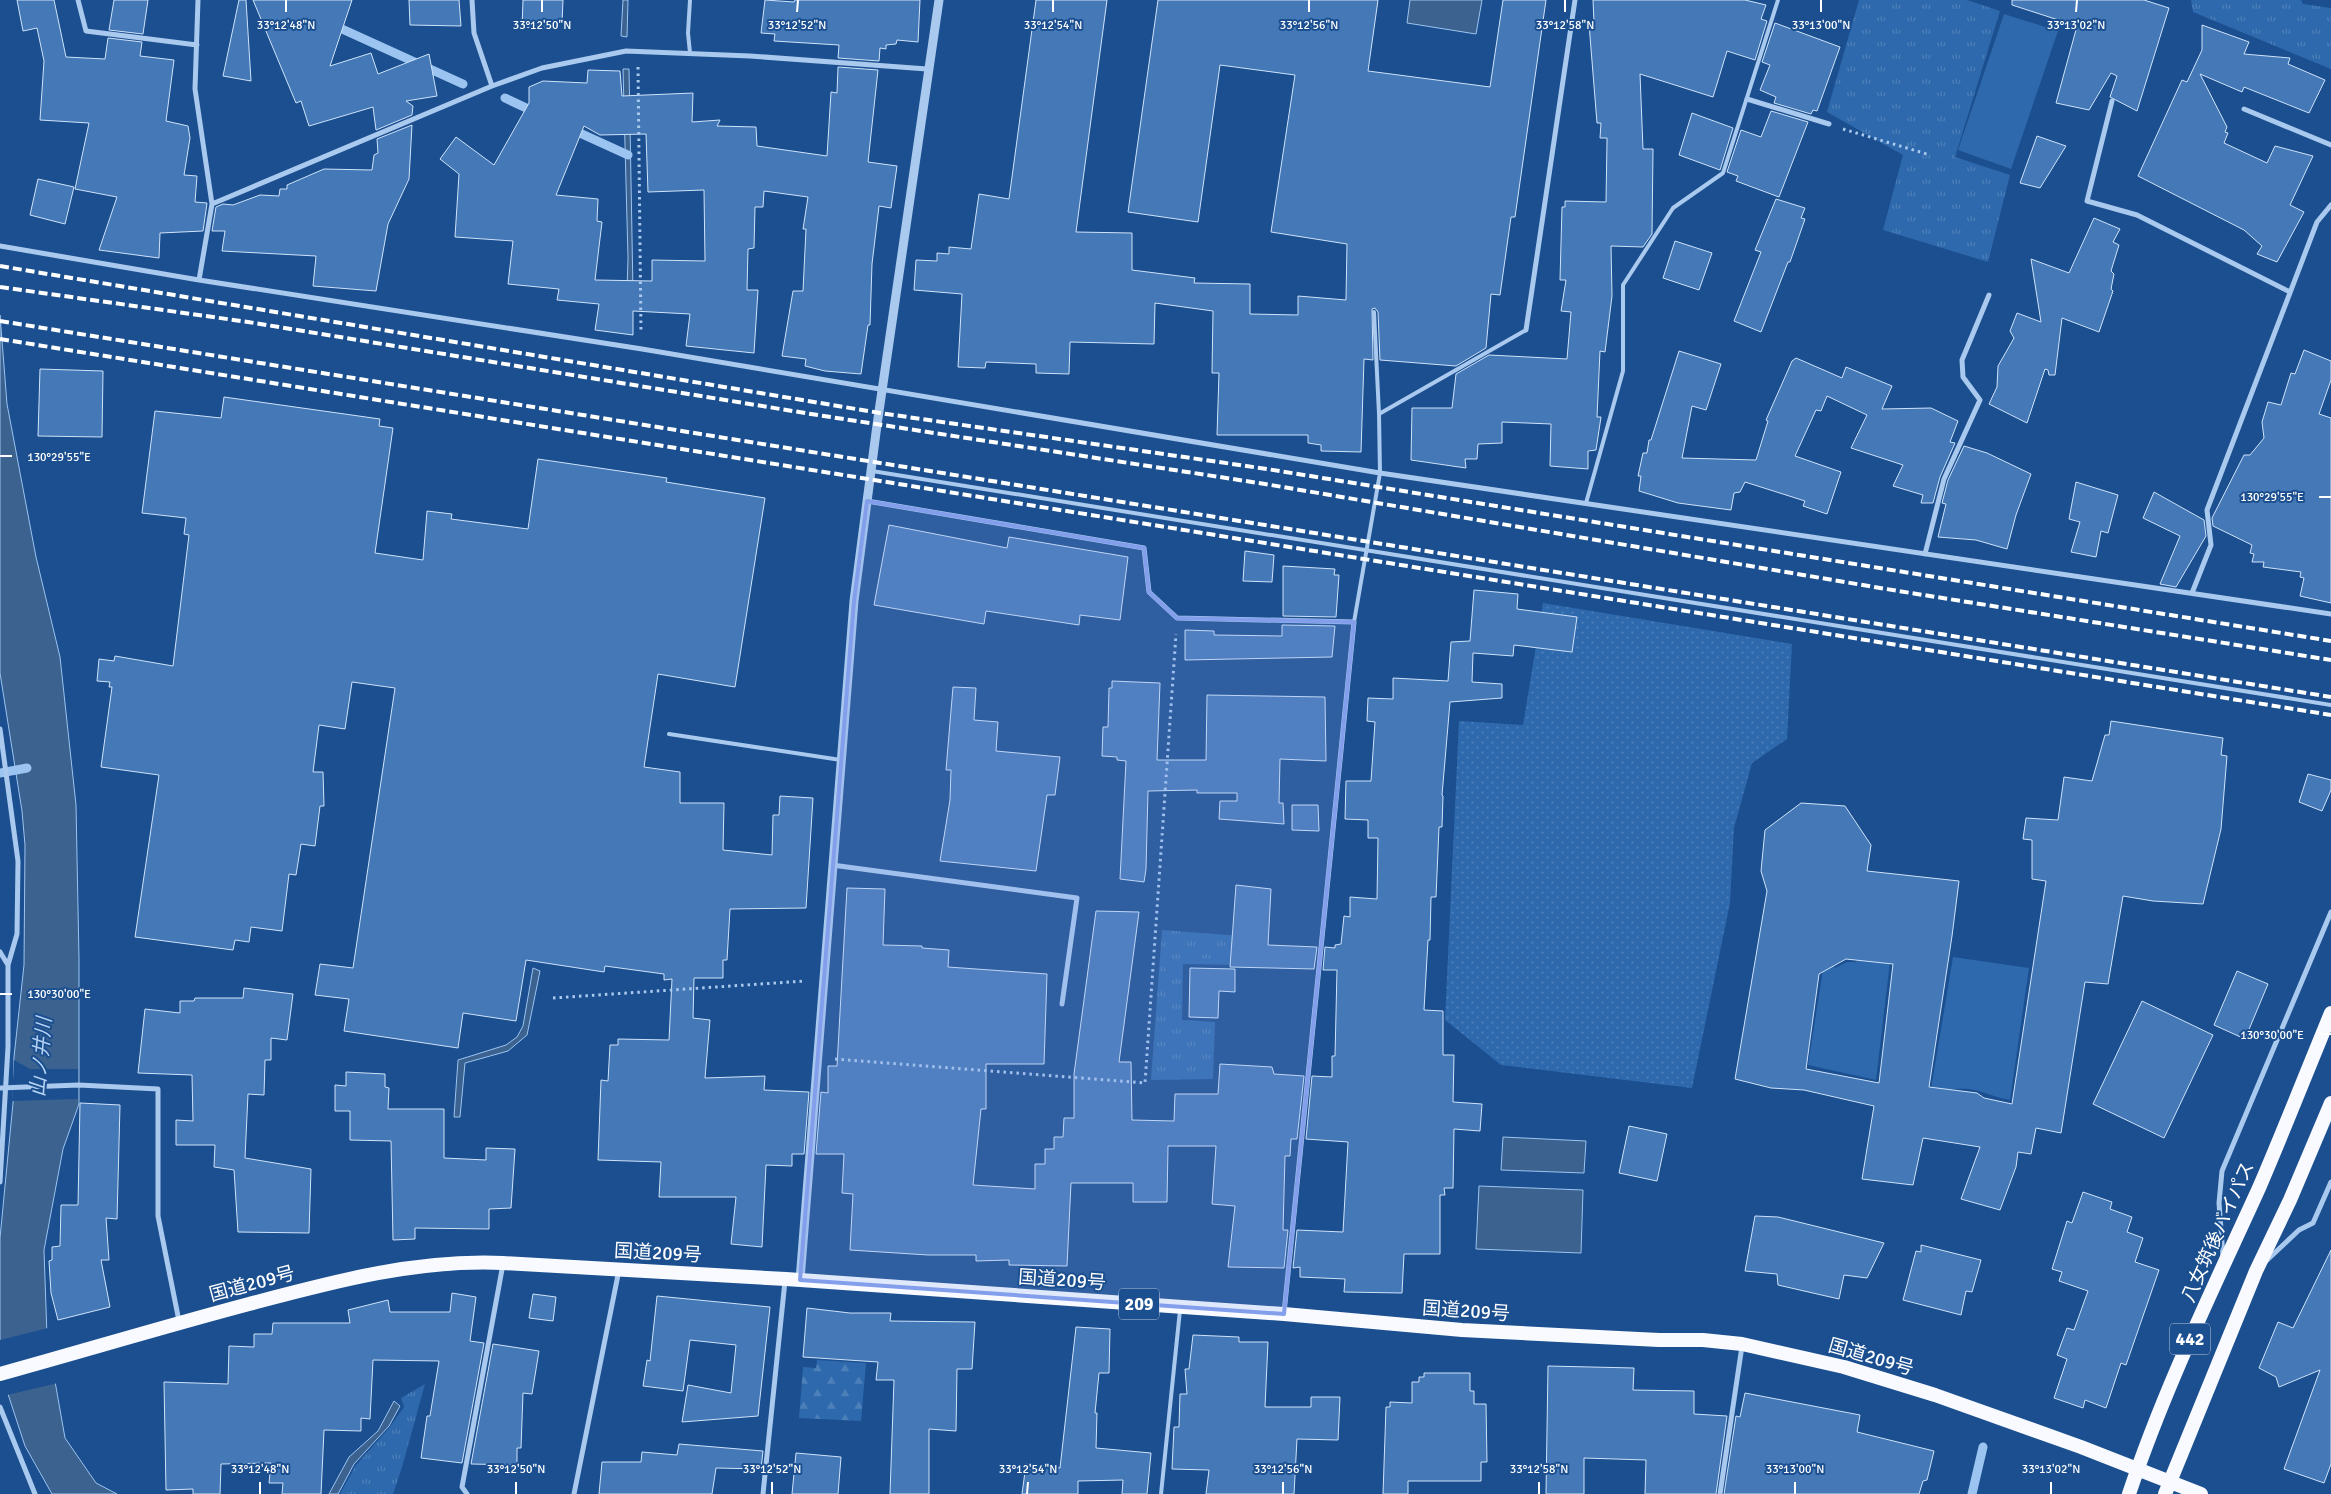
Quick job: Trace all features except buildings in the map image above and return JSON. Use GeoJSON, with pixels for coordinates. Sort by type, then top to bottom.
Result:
{"type":"FeatureCollection","features":[{"type":"Feature","properties":{"kind":"highway","name":"八女筑後バイパス"},"geometry":{"type":"LineString","coordinates":[[2129,1494],[2224,1261],[2259,1187],[2331,1013]]}},
{"type":"Feature","properties":{"kind":"highway","name":"442"},"geometry":{"type":"LineString","coordinates":[[2167,1488],[2256,1272],[2290,1200],[2331,1103]]}},
{"type":"Feature","properties":{"kind":"highway","name":"国道209号"},"geometry":{"type":"LineString","coordinates":[[0,1374],[304,1289],[389,1270],[482,1262],[503,1263],[786,1279],[1284,1314],[1462,1330],[1659,1340],[1703,1340],[1742,1344],[1844,1367],[1935,1395],[2138,1469],[2167,1488],[2201,1494]]}},
{"type":"Feature","properties":{"kind":"street"},"geometry":{"type":"LineString","coordinates":[[78,0],[86,31],[197,45]]}},
{"type":"Feature","properties":{"kind":"street"},"geometry":{"type":"LineString","coordinates":[[198,0],[195,89],[212,204],[199,280]]}},
{"type":"Feature","properties":{"kind":"street"},"geometry":{"type":"LineString","coordinates":[[472,0],[474,33],[492,86]]}},
{"type":"Feature","properties":{"kind":"street"},"geometry":{"type":"LineString","coordinates":[[800,1280],[854,601],[927,69],[939,0]]}},
{"type":"Feature","properties":{"kind":"street"},"geometry":{"type":"LineString","coordinates":[[1526,330],[1575,0]]}},
{"type":"Feature","properties":{"kind":"street"},"geometry":{"type":"LineString","coordinates":[[212,204],[492,86],[542,68],[626,51],[690,53],[927,69]]}},
{"type":"Feature","properties":{"kind":"street"},"geometry":{"type":"LineString","coordinates":[[1747,99],[1828,124]]}},
{"type":"Feature","properties":{"kind":"street"},"geometry":{"type":"LineString","coordinates":[[2112,101],[2087,201],[2137,215],[2290,292]]}},
{"type":"Feature","properties":{"kind":"street"},"geometry":{"type":"LineString","coordinates":[[2244,108],[2331,145]]}},
{"type":"Feature","properties":{"kind":"street"},"geometry":{"type":"LineString","coordinates":[[2192,593],[2211,545],[2207,510],[2317,222],[2331,205]]}},
{"type":"Feature","properties":{"kind":"street"},"geometry":{"type":"LineString","coordinates":[[0,246],[199,280],[642,349],[1380,473],[2331,614]]}},
{"type":"Feature","properties":{"kind":"street"},"geometry":{"type":"LineString","coordinates":[[1925,554],[1944,479],[1980,400],[1963,377],[1962,360],[1990,295]]}},
{"type":"Feature","properties":{"kind":"street"},"geometry":{"type":"LineString","coordinates":[[867,501],[1144,548],[1149,592],[1177,618],[1354,622],[1284,1314]]}},
{"type":"Feature","properties":{"kind":"street"},"geometry":{"type":"LineString","coordinates":[[0,729],[18,861],[17,934],[8,965],[8,1047],[2,1087],[0,1182]]}},
{"type":"Feature","properties":{"kind":"street"},"geometry":{"type":"LineString","coordinates":[[832,865],[1077,898],[1062,1004]]}},
{"type":"Feature","properties":{"kind":"street"},"geometry":{"type":"LineString","coordinates":[[2224,1261],[2219,1203],[2222,1171],[2331,912]]}},
{"type":"Feature","properties":{"kind":"street"},"geometry":{"type":"LineString","coordinates":[[0,952],[8,965]]}},
{"type":"Feature","properties":{"kind":"street"},"geometry":{"type":"LineString","coordinates":[[2,1087],[78,1085],[158,1089],[158,1216],[179,1323]]}},
{"type":"Feature","properties":{"kind":"street"},"geometry":{"type":"LineString","coordinates":[[2256,1272],[2299,1230],[2313,1223],[2331,1182]]}},
{"type":"Feature","properties":{"kind":"street"},"geometry":{"type":"LineString","coordinates":[[467,1494],[462,1487],[503,1263]]}},
{"type":"Feature","properties":{"kind":"street"},"geometry":{"type":"LineString","coordinates":[[574,1494],[619,1270]]}},
{"type":"Feature","properties":{"kind":"street"},"geometry":{"type":"LineString","coordinates":[[763,1494],[786,1279]]}},
{"type":"Feature","properties":{"kind":"street"},"geometry":{"type":"LineString","coordinates":[[1720,1494],[1742,1344]]}},
{"type":"Feature","properties":{"kind":"street"},"geometry":{"type":"LineString","coordinates":[[0,1407],[35,1494]]}},
{"type":"Feature","properties":{"kind":"lane"},"geometry":{"type":"LineString","coordinates":[[690,0],[688,33],[690,53]]}},
{"type":"Feature","properties":{"kind":"lane"},"geometry":{"type":"LineString","coordinates":[[1586,504],[1624,371],[1623,285],[1673,208],[1723,173],[1778,0]]}},
{"type":"Feature","properties":{"kind":"lane"},"geometry":{"type":"LineString","coordinates":[[1354,622],[1380,473],[1374,312]]}},
{"type":"Feature","properties":{"kind":"lane"},"geometry":{"type":"LineString","coordinates":[[1379,414],[1526,330]]}},
{"type":"Feature","properties":{"kind":"lane"},"geometry":{"type":"LineString","coordinates":[[871,470],[2331,705]]}},
{"type":"Feature","properties":{"kind":"lane"},"geometry":{"type":"LineString","coordinates":[[670,734],[841,760]]}},
{"type":"Feature","properties":{"kind":"lane"},"geometry":{"type":"LineString","coordinates":[[1161,1494],[1180,1307]]}},
{"type":"Feature","properties":{"kind":"path"},"geometry":{"type":"LineString","coordinates":[[638,51],[642,349]]}},
{"type":"Feature","properties":{"kind":"path"},"geometry":{"type":"LineString","coordinates":[[1828,124],[1927,154]]}},
{"type":"Feature","properties":{"kind":"path"},"geometry":{"type":"LineString","coordinates":[[553,998],[823,980]]}},
{"type":"Feature","properties":{"kind":"highlighted area"},"geometry":{"type":"Polygon","coordinates":[[[867,501],[1144,548],[1149,592],[1177,618],[1354,622],[1284,1314],[800,1280],[854,601],[867,501]]]}},
{"type":"Feature","properties":{"kind":"green space"},"geometry":{"type":"Polygon","coordinates":[[[1859,0],[1967,0],[2000,11],[1955,157],[2010,175],[1988,262],[1883,230],[1903,155],[1827,112],[1859,0]]]}},
{"type":"Feature","properties":{"kind":"green space"},"geometry":{"type":"Polygon","coordinates":[[[2191,0],[2301,0],[2303,4],[2331,8],[2331,69],[2193,12],[2191,0]]]}},
{"type":"Feature","properties":{"kind":"green space"},"geometry":{"type":"Polygon","coordinates":[[[2004,14],[2058,31],[2011,169],[1958,150],[2004,14]]]}},
{"type":"Feature","properties":{"kind":"green space"},"geometry":{"type":"Polygon","coordinates":[[[1543,603],[1792,644],[1787,739],[1752,763],[1734,828],[1730,903],[1692,1088],[1501,1065],[1445,1020],[1459,721],[1523,725],[1543,603]]]}},
{"type":"Feature","properties":{"kind":"green space"},"geometry":{"type":"Polygon","coordinates":[[[1162,930],[1241,936],[1241,965],[1183,964],[1182,1020],[1215,1022],[1213,1079],[1151,1080],[1162,930]]]}},
{"type":"Feature","properties":{"kind":"green space"},"geometry":{"type":"Polygon","coordinates":[[[1862,941],[1892,945],[1876,1080],[1808,1065],[1825,957],[1835,968],[1847,962],[1856,962],[1862,941]]]}},
{"type":"Feature","properties":{"kind":"green space"},"geometry":{"type":"Polygon","coordinates":[[[1953,957],[2029,968],[2010,1100],[1973,1090],[1931,1089],[1953,957]]]}},
{"type":"Feature","properties":{"kind":"green space"},"geometry":{"type":"Polygon","coordinates":[[[817,1360],[866,1363],[861,1421],[799,1418],[803,1367],[816,1368],[817,1360]]]}},
{"type":"Feature","properties":{"kind":"green space"},"geometry":{"type":"Polygon","coordinates":[[[425,1384],[393,1494],[340,1494],[356,1465],[389,1428],[404,1407],[401,1398],[425,1384]]]}},
{"type":"Feature","properties":{"kind":"water"},"geometry":{"type":"Polygon","coordinates":[[[623,0],[628,0],[627,37],[621,36],[623,0]]]}},
{"type":"Feature","properties":{"kind":"water"},"geometry":{"type":"Polygon","coordinates":[[[1410,0],[1482,0],[1476,34],[1407,23],[1410,0]]]}},
{"type":"Feature","properties":{"kind":"water"},"geometry":{"type":"Polygon","coordinates":[[[623,69],[629,69],[633,292],[627,290],[628,258],[623,69]]]}},
{"type":"Feature","properties":{"kind":"water","name":"山ノ井川"},"geometry":{"type":"Polygon","coordinates":[[[0,315],[7,404],[36,557],[60,657],[76,805],[79,1104],[63,1149],[44,1250],[47,1336],[65,1438],[96,1483],[117,1494],[52,1494],[25,1446],[7,1391],[0,1358],[0,1238],[13,1103],[14,1057],[24,965],[25,845],[22,811],[0,673],[0,315]]]}},
{"type":"Feature","properties":{"kind":"water"},"geometry":{"type":"Polygon","coordinates":[[[533,968],[540,971],[527,1035],[508,1051],[465,1063],[460,1117],[454,1117],[458,1060],[506,1045],[517,1037],[523,1026],[533,968]]]}},
{"type":"Feature","properties":{"kind":"water"},"geometry":{"type":"Polygon","coordinates":[[[1503,1137],[1586,1141],[1584,1173],[1501,1170],[1503,1137]]]}},
{"type":"Feature","properties":{"kind":"water"},"geometry":{"type":"Polygon","coordinates":[[[1479,1186],[1583,1190],[1581,1253],[1476,1249],[1479,1186]]]}},
{"type":"Feature","properties":{"kind":"water"},"geometry":{"type":"Polygon","coordinates":[[[394,1401],[400,1406],[389,1426],[354,1464],[338,1494],[329,1494],[349,1457],[378,1431],[394,1401]]]}},
{"type":"Feature","properties":{"kind":"pier"},"geometry":{"type":"Polygon","coordinates":[[[14,1060],[30,1069],[78,1069],[78,1099],[12,1101],[14,1060]]]}},
{"type":"Feature","properties":{"kind":"pier"},"geometry":{"type":"Polygon","coordinates":[[[48,1328],[58,1383],[7,1395],[0,1367],[0,1340],[48,1328]]]}},
{"type":"Feature","properties":{"kind":"waterway"},"geometry":{"type":"LineString","coordinates":[[331,24],[463,84]]}},
{"type":"Feature","properties":{"kind":"waterway"},"geometry":{"type":"LineString","coordinates":[[505,98],[537,113]]}},
{"type":"Feature","properties":{"kind":"waterway"},"geometry":{"type":"LineString","coordinates":[[571,129],[628,155]]}},
{"type":"Feature","properties":{"kind":"waterway"},"geometry":{"type":"LineString","coordinates":[[0,773],[27,768]]}},
{"type":"Feature","properties":{"kind":"waterway"},"geometry":{"type":"LineString","coordinates":[[1972,1494],[1983,1447]]}},
{"type":"Feature","properties":{"kind":"railway"},"geometry":{"type":"LineString","coordinates":[[0,266],[880,413],[1267,469],[2331,641]]}},
{"type":"Feature","properties":{"kind":"railway"},"geometry":{"type":"LineString","coordinates":[[0,287],[248,322],[811,414],[1265,484],[1886,589],[2331,660]]}},
{"type":"Feature","properties":{"kind":"railway"},"geometry":{"type":"LineString","coordinates":[[0,321],[2331,697]]}},
{"type":"Feature","properties":{"kind":"railway"},"geometry":{"type":"LineString","coordinates":[[0,339],[2331,715]]}}]}
